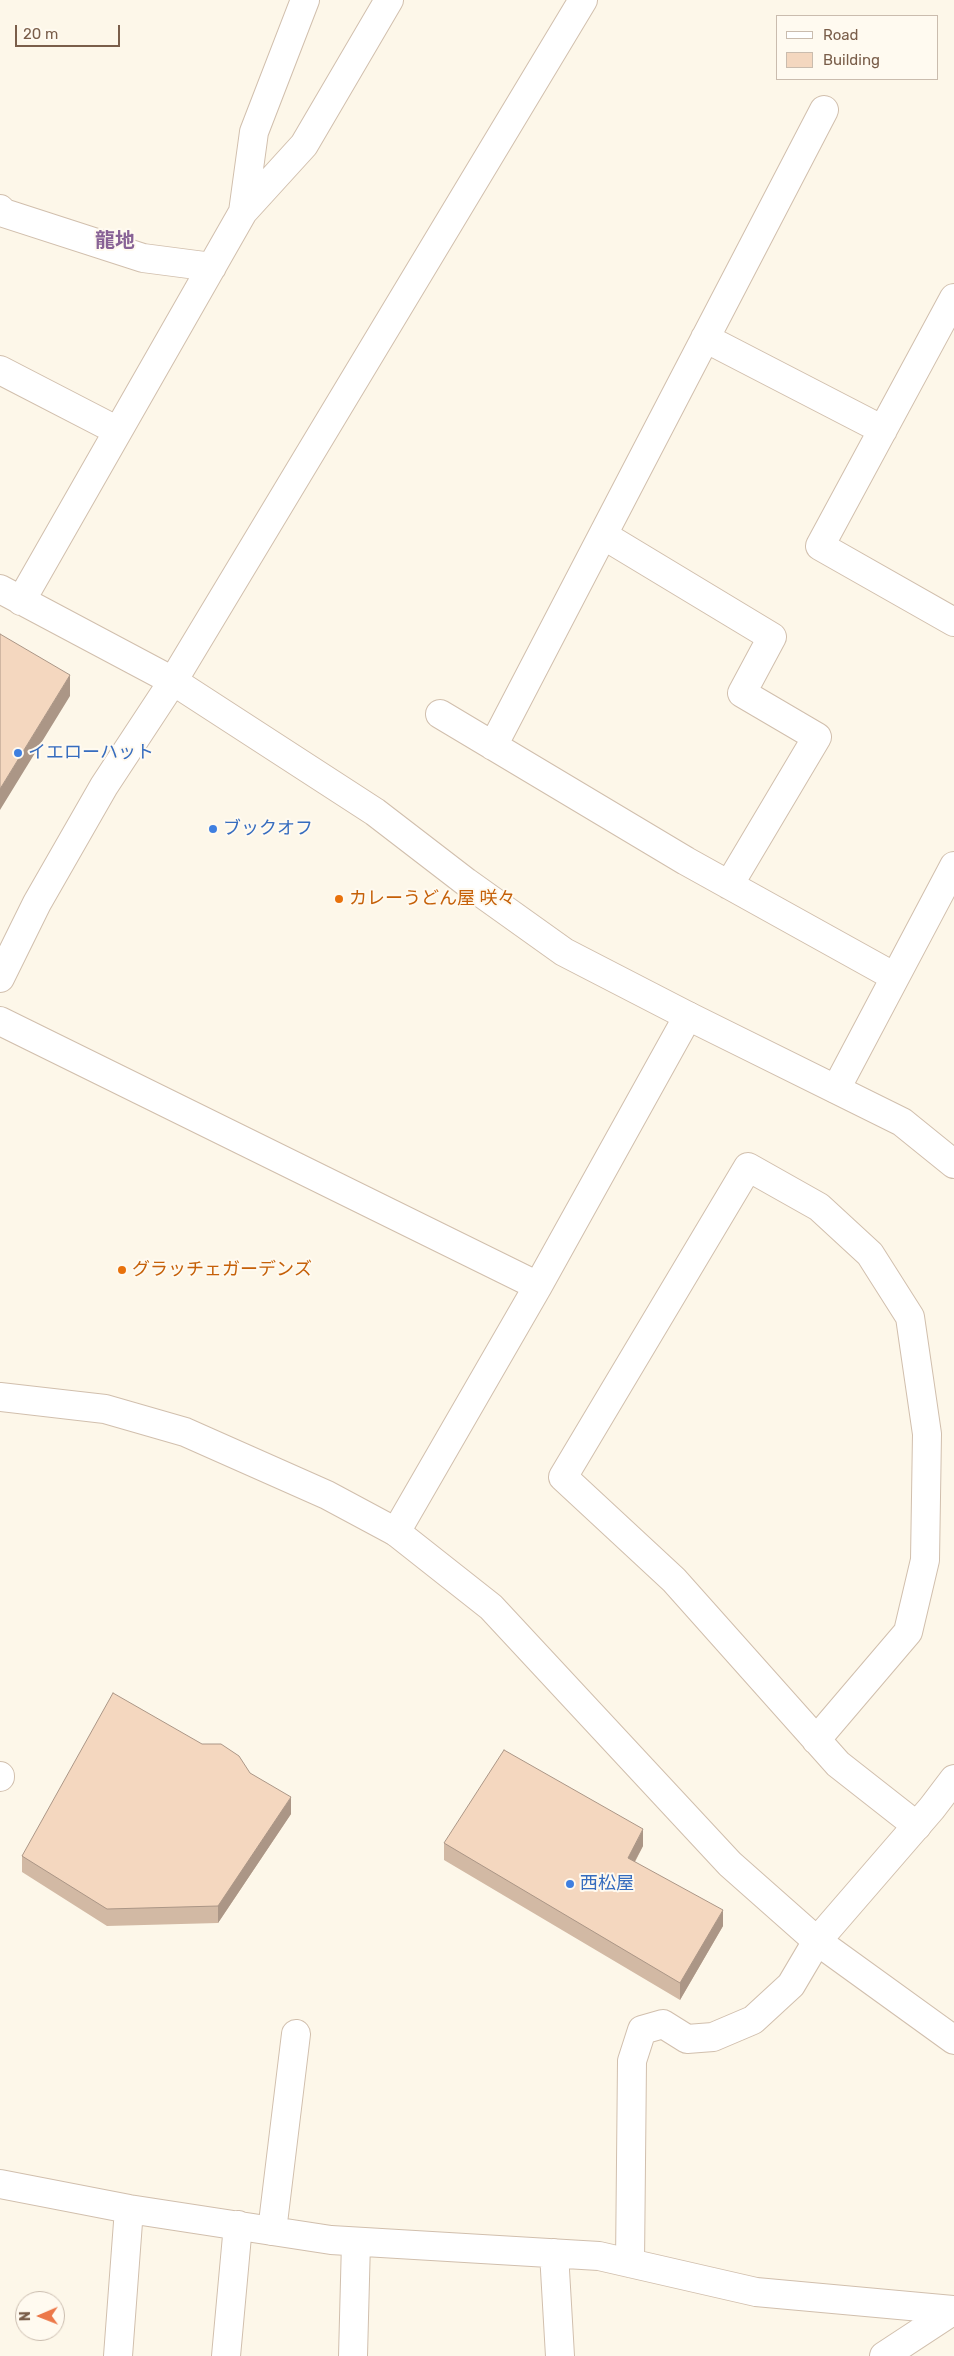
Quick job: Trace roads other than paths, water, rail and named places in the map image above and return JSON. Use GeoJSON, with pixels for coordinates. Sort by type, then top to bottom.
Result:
{"type":"FeatureCollection","features":[{"type":"Feature","properties":{"kind":"street"},"geometry":{"type":"LineString","coordinates":[[244,212],[254,132],[305,0]]}},
{"type":"Feature","properties":{"kind":"street"},"geometry":{"type":"LineString","coordinates":[[389,0],[304,145],[244,212],[118,431],[11,595],[173,681],[375,812],[466,882],[564,952],[902,1122],[954,1164]]}},
{"type":"Feature","properties":{"kind":"street"},"geometry":{"type":"LineString","coordinates":[[0,978],[37,903],[104,786],[173,681],[583,0]]}},
{"type":"Feature","properties":{"kind":"street"},"geometry":{"type":"LineString","coordinates":[[493,746],[824,110]]}},
{"type":"Feature","properties":{"kind":"street"},"geometry":{"type":"LineString","coordinates":[[0,209],[4,213],[143,258],[212,267]]}},
{"type":"Feature","properties":{"kind":"street"},"geometry":{"type":"LineString","coordinates":[[954,298],[820,546],[954,622]]}},
{"type":"Feature","properties":{"kind":"street"},"geometry":{"type":"LineString","coordinates":[[705,338],[883,430]]}},
{"type":"Feature","properties":{"kind":"street"},"geometry":{"type":"LineString","coordinates":[[0,370],[118,431]]}},
{"type":"Feature","properties":{"kind":"street"},"geometry":{"type":"LineString","coordinates":[[603,535],[772,637],[742,693],[817,737],[729,886]]}},
{"type":"Feature","properties":{"kind":"street"},"geometry":{"type":"LineString","coordinates":[[440,714],[729,886],[895,977]]}},
{"type":"Feature","properties":{"kind":"street"},"geometry":{"type":"LineString","coordinates":[[836,1089],[954,866]]}},
{"type":"Feature","properties":{"kind":"street"},"geometry":{"type":"LineString","coordinates":[[396,1532],[538,1286],[688,1016]]}},
{"type":"Feature","properties":{"kind":"street"},"geometry":{"type":"LineString","coordinates":[[0,1021],[538,1286]]}},
{"type":"Feature","properties":{"kind":"street"},"geometry":{"type":"LineString","coordinates":[[816,1740],[908,1632],[925,1560],[927,1434],[910,1317],[870,1254],[819,1207],[748,1166],[563,1477],[674,1580],[816,1740],[838,1764],[917,1826]]}},
{"type":"Feature","properties":{"kind":"street"},"geometry":{"type":"LineString","coordinates":[[0,1398],[105,1409],[185,1432],[327,1495],[396,1532],[491,1607],[730,1864],[817,1941],[954,2040]]}},
{"type":"Feature","properties":{"kind":"street"},"geometry":{"type":"LineString","coordinates":[[630,2263],[632,2061],[642,2030],[663,2024],[688,2039],[713,2038],[753,2020],[791,1985],[817,1941],[917,1826],[954,1779]]}},
{"type":"Feature","properties":{"kind":"street"},"geometry":{"type":"LineString","coordinates":[[272,2231],[296,2034]]}},
{"type":"Feature","properties":{"kind":"street"},"geometry":{"type":"LineString","coordinates":[[0,2184],[129,2209],[331,2240],[600,2256],[756,2292],[954,2310]]}},
{"type":"Feature","properties":{"kind":"street"},"geometry":{"type":"LineString","coordinates":[[118,2356],[129,2209]]}},
{"type":"Feature","properties":{"kind":"street"},"geometry":{"type":"LineString","coordinates":[[226,2356],[238,2225]]}},
{"type":"Feature","properties":{"kind":"street"},"geometry":{"type":"LineString","coordinates":[[353,2356],[356,2242]]}},
{"type":"Feature","properties":{"kind":"street"},"geometry":{"type":"LineString","coordinates":[[554,2253],[560,2356]]}},
{"type":"Feature","properties":{"kind":"street"},"geometry":{"type":"LineString","coordinates":[[884,2356],[954,2310]]}},
{"type":"Feature","properties":{"kind":"place","name":"イエローハット"},"geometry":{"type":"Point","coordinates":[18,753]}},
{"type":"Feature","properties":{"kind":"place","name":"ブックオフ"},"geometry":{"type":"Point","coordinates":[213,829]}},
{"type":"Feature","properties":{"kind":"place","name":"カレーうどん屋 咲々"},"geometry":{"type":"Point","coordinates":[339,899]}},
{"type":"Feature","properties":{"kind":"place","name":"グラッチェガーデンズ"},"geometry":{"type":"Point","coordinates":[122,1270]}},
{"type":"Feature","properties":{"kind":"place","name":"西松屋"},"geometry":{"type":"Point","coordinates":[570,1884]}},
{"type":"Feature","properties":{"kind":"district","name":"龍地"},"geometry":{"type":"Point","coordinates":[115,241]}}]}
